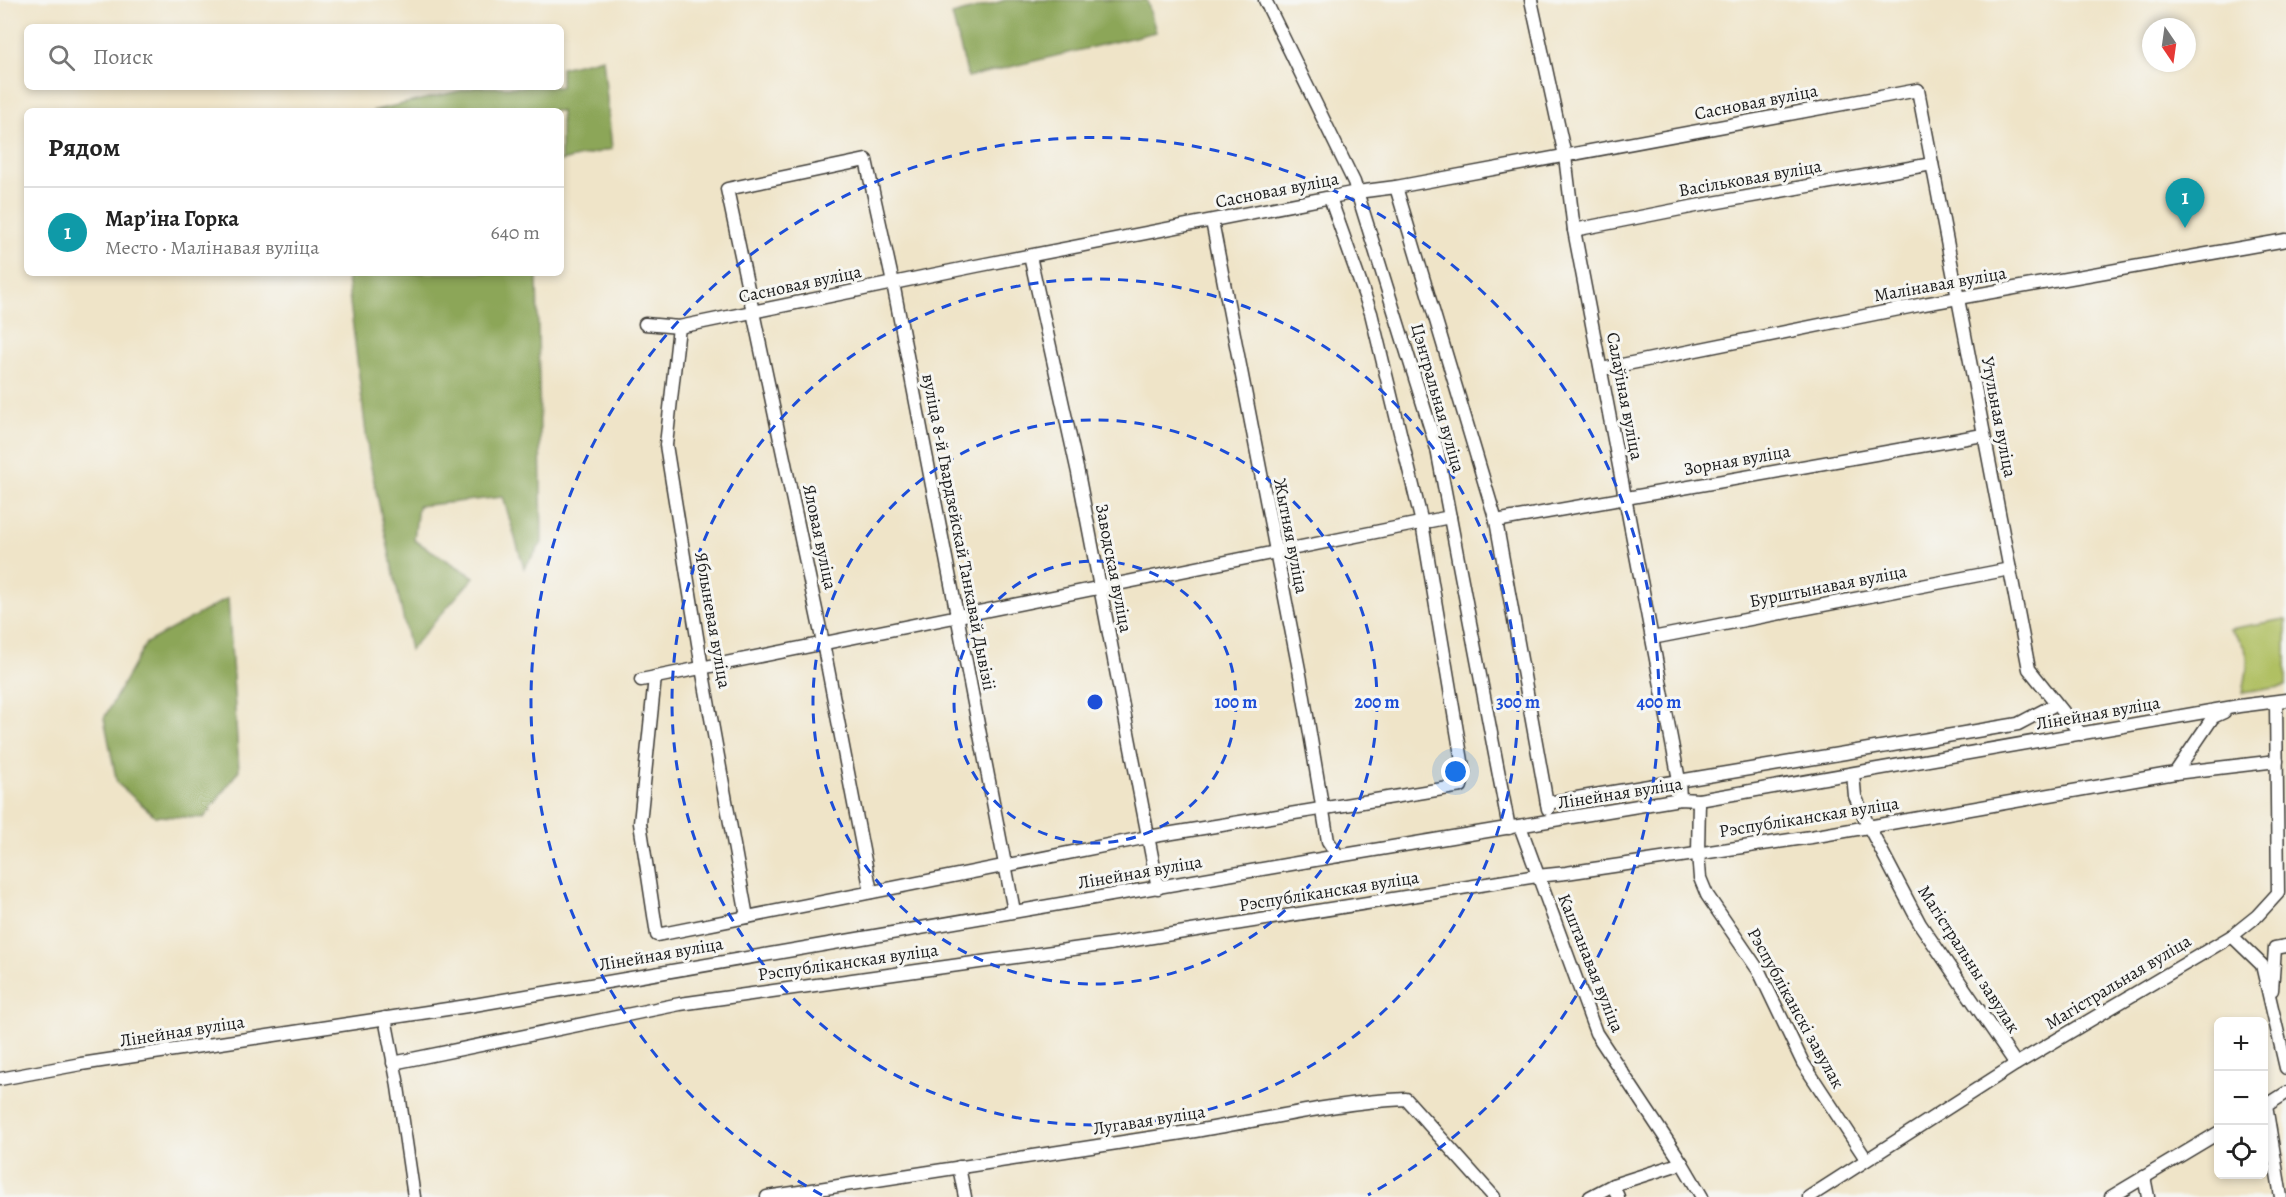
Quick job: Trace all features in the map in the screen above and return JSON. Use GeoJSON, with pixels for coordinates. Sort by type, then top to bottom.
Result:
{"type":"FeatureCollection","features":[{"type":"Feature","properties":{"kind":"street","name":"Цэнтральная вуліца"},"geometry":{"type":"LineString","coordinates":[[1265,0],[1354,182],[1437,449],[1514,827]]}},
{"type":"Feature","properties":{"kind":"street","name":"Салаўіная вуліца"},"geometry":{"type":"LineString","coordinates":[[1531,0],[1565,156],[1574,230],[1679,780],[1680,799]]}},
{"type":"Feature","properties":{"kind":"street","name":"Сасновая вуліца"},"geometry":{"type":"LineString","coordinates":[[645,324],[679,327],[1357,192],[1396,187],[1918,90]]}},
{"type":"Feature","properties":{"kind":"street","name":"Утульная вуліца"},"geometry":{"type":"LineString","coordinates":[[1918,90],[2029,669],[2081,734]]}},
{"type":"Feature","properties":{"kind":"street","name":"вуліца 8-й Гвардзейскай Танкавай Дывізіі"},"geometry":{"type":"LineString","coordinates":[[727,189],[866,160],[893,283],[1014,911]]}},
{"type":"Feature","properties":{"kind":"street","name":"Васільковая вуліца"},"geometry":{"type":"LineString","coordinates":[[1574,230],[1932,164]]}},
{"type":"Feature","properties":{"kind":"street","name":"Цэнтральная вуліца"},"geometry":{"type":"LineString","coordinates":[[1396,187],[1496,521],[1548,806]]}},
{"type":"Feature","properties":{"kind":"street","name":"Яловая вуліца"},"geometry":{"type":"LineString","coordinates":[[727,189],[823,643],[871,892]]}},
{"type":"Feature","properties":{"kind":"street"},"geometry":{"type":"LineString","coordinates":[[655,677],[640,823],[657,935],[1148,837],[1461,786],[1464,773],[1422,523],[1371,313],[1330,198]]}},
{"type":"Feature","properties":{"kind":"street","name":"Жытняя вуліца"},"geometry":{"type":"LineString","coordinates":[[1212,221],[1301,680],[1328,841],[1338,856]]}},
{"type":"Feature","properties":{"kind":"street","name":"Малінавая вуліца"},"geometry":{"type":"LineString","coordinates":[[1602,369],[1958,298],[2286,240]]}},
{"type":"Feature","properties":{"kind":"street","name":"Заводская вуліца"},"geometry":{"type":"LineString","coordinates":[[1030,256],[1078,473],[1158,888]]}},
{"type":"Feature","properties":{"kind":"street","name":"Яблыневая вуліца"},"geometry":{"type":"LineString","coordinates":[[679,327],[666,446],[702,668],[747,917]]}},
{"type":"Feature","properties":{"kind":"street","name":"Зорная вуліца"},"geometry":{"type":"LineString","coordinates":[[1496,521],[1983,435]]}},
{"type":"Feature","properties":{"kind":"street"},"geometry":{"type":"LineString","coordinates":[[641,680],[1450,517]]}},
{"type":"Feature","properties":{"kind":"street","name":"Бурштынавая вуліца"},"geometry":{"type":"LineString","coordinates":[[1652,638],[2010,569]]}},
{"type":"Feature","properties":{"kind":"street","name":"Лінейная вуліца"},"geometry":{"type":"LineString","coordinates":[[0,1079],[81,1064],[474,1005],[1338,856],[1680,799],[1699,800],[2240,706],[2281,701]]}},
{"type":"Feature","properties":{"kind":"street","name":"Магістральная вуліца"},"geometry":{"type":"LineString","coordinates":[[1809,1197],[2016,1064],[2232,936],[2257,916],[2278,893],[2277,761],[2281,701]]}},
{"type":"Feature","properties":{"kind":"street","name":"Лінейная вуліца"},"geometry":{"type":"LineString","coordinates":[[1548,806],[1679,780],[2018,724],[2056,704]]}},
{"type":"Feature","properties":{"kind":"street"},"geometry":{"type":"LineString","coordinates":[[2175,773],[2213,717],[2240,706]]}},
{"type":"Feature","properties":{"kind":"street","name":"Рэспубліканская вуліца"},"geometry":{"type":"LineString","coordinates":[[393,1063],[680,1005],[1109,944],[1537,876],[1811,837],[1868,825],[2175,773],[2277,761]]}},
{"type":"Feature","properties":{"kind":"street","name":"Магістральны завулак"},"geometry":{"type":"LineString","coordinates":[[1853,774],[1855,796],[1920,924],[2016,1064]]}},
{"type":"Feature","properties":{"kind":"street","name":"Рэспубліканскі завулак"},"geometry":{"type":"LineString","coordinates":[[1699,800],[1698,853],[1701,878],[1707,895],[1759,971],[1803,1063],[1866,1159]]}},
{"type":"Feature","properties":{"kind":"street","name":"Каштанавая вуліца"},"geometry":{"type":"LineString","coordinates":[[1514,827],[1537,876],[1596,1033],[1702,1197]]}},
{"type":"Feature","properties":{"kind":"street"},"geometry":{"type":"LineString","coordinates":[[2232,936],[2262,965],[2286,1068]]}},
{"type":"Feature","properties":{"kind":"street"},"geometry":{"type":"LineString","coordinates":[[2271,1001],[2276,948],[2286,946]]}},
{"type":"Feature","properties":{"kind":"street"},"geometry":{"type":"LineString","coordinates":[[386,1018],[414,1197]]}},
{"type":"Feature","properties":{"kind":"street"},"geometry":{"type":"LineString","coordinates":[[2268,1104],[2286,1093]]}},
{"type":"Feature","properties":{"kind":"street","name":"Лугавая вуліца"},"geometry":{"type":"LineString","coordinates":[[767,1197],[1233,1125],[1332,1107],[1406,1099],[1494,1197]]}},
{"type":"Feature","properties":{"kind":"street"},"geometry":{"type":"LineString","coordinates":[[2268,1123],[2281,1197]]}},
{"type":"Feature","properties":{"kind":"street"},"geometry":{"type":"LineString","coordinates":[[2111,1197],[2214,1135]]}},
{"type":"Feature","properties":{"kind":"street"},"geometry":{"type":"LineString","coordinates":[[1590,1197],[1613,1185],[1682,1163]]}},
{"type":"Feature","properties":{"kind":"street"},"geometry":{"type":"LineString","coordinates":[[959,1167],[965,1197]]}},
{"type":"Feature","properties":{"kind":"street"},"geometry":{"type":"LineString","coordinates":[[2144,1177],[2148,1197]]}},
{"type":"Feature","properties":{"kind":"street"},"geometry":{"type":"LineString","coordinates":[[1613,1185],[1618,1197]]}},
{"type":"Feature","properties":{"kind":"green space"},"geometry":{"type":"Polygon","coordinates":[[[1006,0],[1147,0],[1156,32],[968,77],[952,15],[1006,0]]]}},
{"type":"Feature","properties":{"kind":"green space"},"geometry":{"type":"Polygon","coordinates":[[[603,58],[612,149],[564,160],[564,108],[385,108],[463,90],[564,90],[564,67],[603,58]]]}},
{"type":"Feature","properties":{"kind":"green space"},"geometry":{"type":"Polygon","coordinates":[[[353,276],[537,276],[542,543],[524,568],[503,497],[418,506],[414,540],[474,577],[410,650],[369,458],[347,278],[353,276]]]}},
{"type":"Feature","properties":{"kind":"green space"},"geometry":{"type":"Polygon","coordinates":[[[228,598],[239,770],[204,818],[155,816],[117,783],[104,718],[146,643],[228,598]]]}},
{"type":"Feature","properties":{"kind":"green space"},"geometry":{"type":"Polygon","coordinates":[[[2286,619],[2286,686],[2243,693],[2247,665],[2246,651],[2229,629],[2286,619]]]}},
{"type":"Feature","properties":{"kind":"place","name":"Марʼіна Горка"},"geometry":{"type":"Point","coordinates":[2185,228]}}]}
